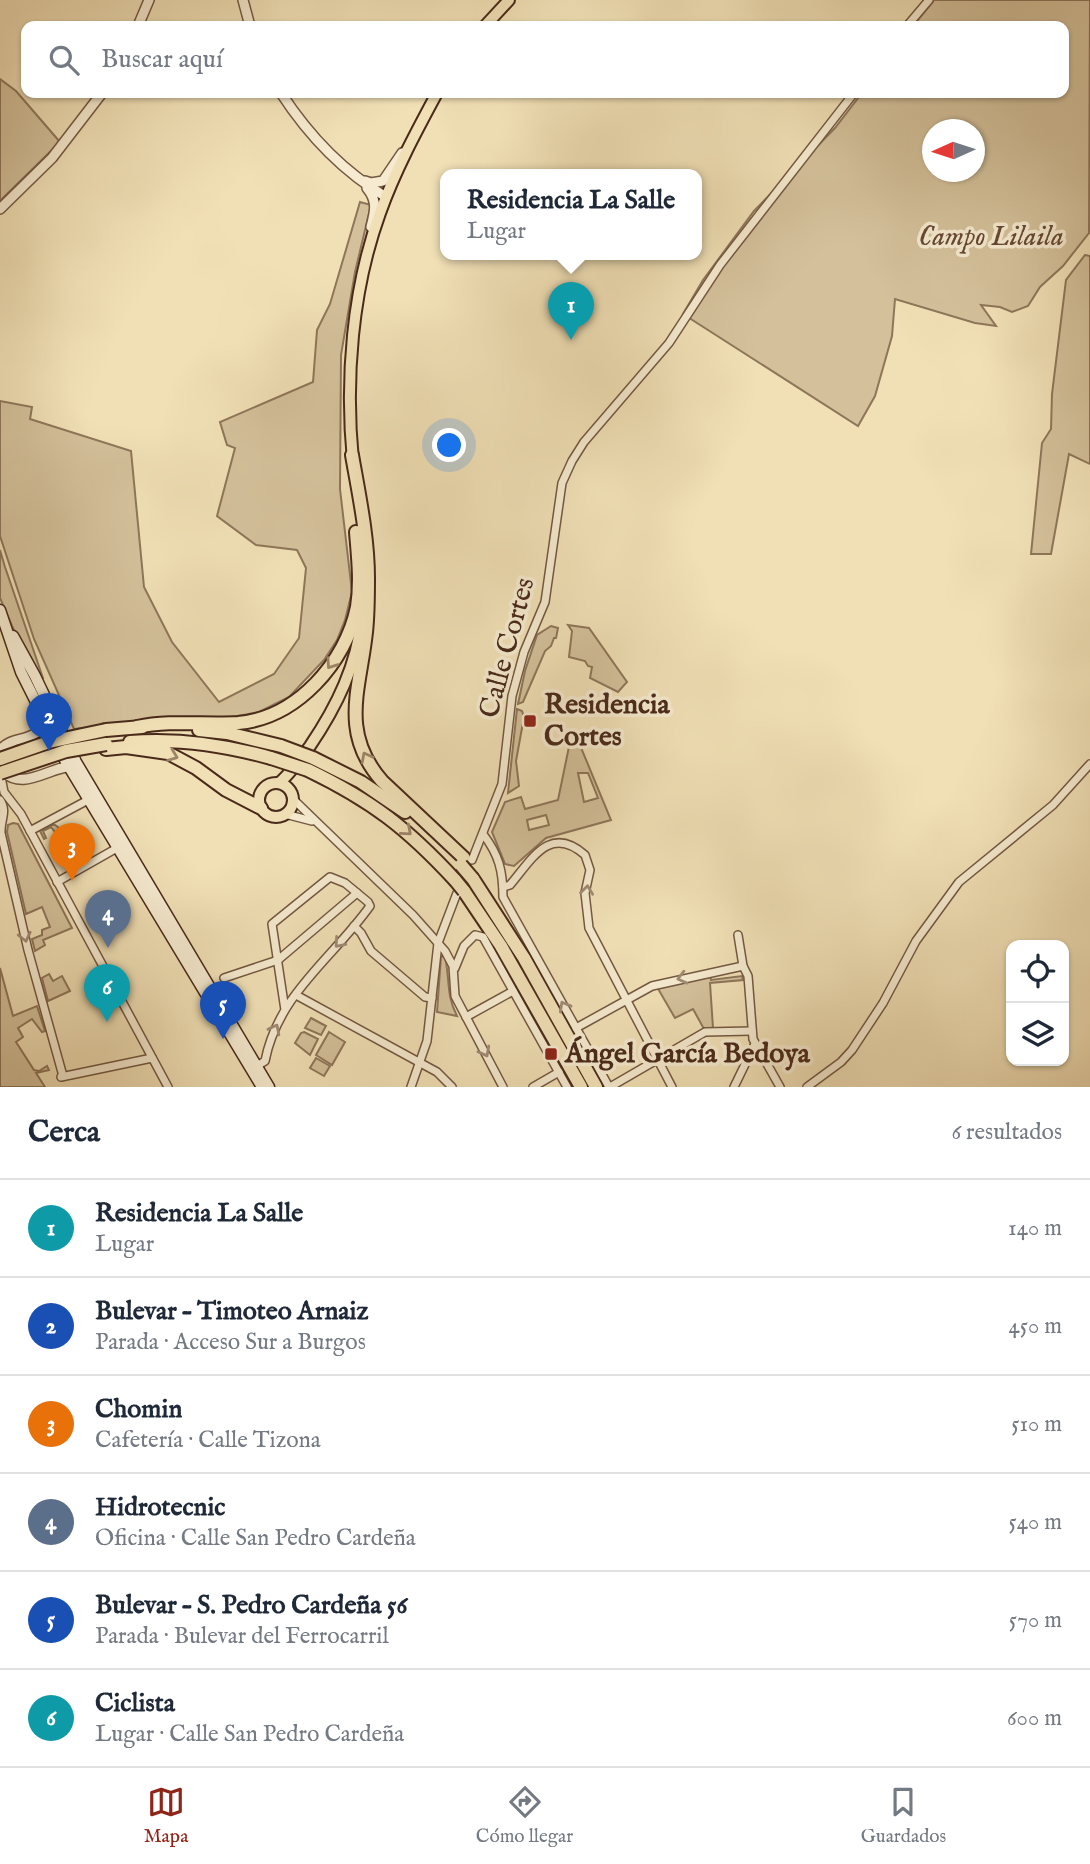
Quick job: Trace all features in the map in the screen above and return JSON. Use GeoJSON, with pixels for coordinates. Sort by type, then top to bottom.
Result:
{"type":"FeatureCollection","features":[{"type":"Feature","properties":{"kind":"highway"},"geometry":{"type":"LineString","coordinates":[[1,749],[161,722],[239,723],[262,718],[295,701],[327,671],[347,637],[356,607],[359,584],[352,455]]}},
{"type":"Feature","properties":{"kind":"highway"},"geometry":{"type":"LineString","coordinates":[[352,455],[364,523],[368,576],[366,633],[354,709],[359,744],[373,771],[469,867],[517,935],[554,1013],[596,1087]]}},
{"type":"Feature","properties":{"kind":"highway"},"geometry":{"type":"LineString","coordinates":[[137,727],[227,733],[281,746],[386,814],[420,842],[459,888],[501,946],[581,1087]]}},
{"type":"Feature","properties":{"kind":"highway"},"geometry":{"type":"LineString","coordinates":[[0,772],[106,746],[153,740],[208,744],[310,764],[380,794],[469,867]]}},
{"type":"Feature","properties":{"kind":"highway"},"geometry":{"type":"LineString","coordinates":[[106,746],[168,753],[196,768],[226,790],[261,808]]}},
{"type":"Feature","properties":{"kind":"main road"},"geometry":{"type":"LineString","coordinates":[[490,21],[509,0]]}},
{"type":"Feature","properties":{"kind":"main road"},"geometry":{"type":"LineString","coordinates":[[287,790],[264,788],[260,797],[264,812],[274,817],[285,814],[291,808],[287,790],[294,769],[335,705],[351,668],[361,627],[365,581],[352,455],[351,375],[357,309],[377,221],[414,134],[434,98]]}},
{"type":"Feature","properties":{"kind":"main road"},"geometry":{"type":"LineString","coordinates":[[0,610],[21,672],[85,801],[117,848],[262,1087]]}},
{"type":"Feature","properties":{"kind":"main road"},"geometry":{"type":"LineString","coordinates":[[5,623],[35,676],[66,744],[111,822],[261,1063],[270,1087]]}},
{"type":"Feature","properties":{"kind":"street"},"geometry":{"type":"LineString","coordinates":[[140,21],[149,0]]}},
{"type":"Feature","properties":{"kind":"street"},"geometry":{"type":"LineString","coordinates":[[243,0],[249,21]]}},
{"type":"Feature","properties":{"kind":"street"},"geometry":{"type":"LineString","coordinates":[[911,21],[929,0]]}},
{"type":"Feature","properties":{"kind":"street"},"geometry":{"type":"LineString","coordinates":[[0,209],[52,158],[98,98]]}},
{"type":"Feature","properties":{"kind":"street"},"geometry":{"type":"LineString","coordinates":[[285,98],[322,147],[359,179],[386,197]]}},
{"type":"Feature","properties":{"kind":"street","name":"Calle Cortes"},"geometry":{"type":"LineString","coordinates":[[469,867],[502,784],[510,705],[518,673],[545,601],[562,483],[572,461],[584,442],[669,343],[720,264],[850,98]]}},
{"type":"Feature","properties":{"kind":"street"},"geometry":{"type":"LineString","coordinates":[[359,179],[371,183],[383,181],[414,134]]}},
{"type":"Feature","properties":{"kind":"street"},"geometry":{"type":"LineString","coordinates":[[359,179],[373,195],[376,208],[366,246],[364,271]]}},
{"type":"Feature","properties":{"kind":"street"},"geometry":{"type":"LineString","coordinates":[[1,749],[38,733],[46,722],[48,712],[36,686],[35,676]]}},
{"type":"Feature","properties":{"kind":"street"},"geometry":{"type":"LineString","coordinates":[[807,1087],[852,1051],[883,1003],[916,941],[960,882],[1053,805],[1090,764]]}},
{"type":"Feature","properties":{"kind":"street"},"geometry":{"type":"LineString","coordinates":[[0,772],[19,781],[73,766],[106,819],[111,822]]}},
{"type":"Feature","properties":{"kind":"street"},"geometry":{"type":"LineString","coordinates":[[0,772],[4,792],[30,831],[168,1087]]}},
{"type":"Feature","properties":{"kind":"street"},"geometry":{"type":"LineString","coordinates":[[287,790],[314,822],[333,836],[438,943],[449,957],[454,971]]}},
{"type":"Feature","properties":{"kind":"street"},"geometry":{"type":"LineString","coordinates":[[0,799],[16,808]]}},
{"type":"Feature","properties":{"kind":"street"},"geometry":{"type":"LineString","coordinates":[[0,799],[5,811],[1,833],[61,1077],[152,1058]]}},
{"type":"Feature","properties":{"kind":"street"},"geometry":{"type":"LineString","coordinates":[[30,831],[85,801]]}},
{"type":"Feature","properties":{"kind":"street"},"geometry":{"type":"LineString","coordinates":[[285,814],[314,822]]}},
{"type":"Feature","properties":{"kind":"street"},"geometry":{"type":"LineString","coordinates":[[483,835],[498,855],[502,867],[503,897],[609,1087],[705,1032],[752,1031]]}},
{"type":"Feature","properties":{"kind":"street"},"geometry":{"type":"LineString","coordinates":[[503,887],[510,885],[546,844],[559,842],[583,852],[590,870],[585,893],[589,928],[672,1087]]}},
{"type":"Feature","properties":{"kind":"street"},"geometry":{"type":"LineString","coordinates":[[57,882],[117,848]]}},
{"type":"Feature","properties":{"kind":"street"},"geometry":{"type":"LineString","coordinates":[[261,1063],[271,1033],[285,1010],[370,906],[345,883],[330,877],[272,924],[285,1010]]}},
{"type":"Feature","properties":{"kind":"street"},"geometry":{"type":"LineString","coordinates":[[411,1087],[421,1063],[429,1030],[438,943],[459,888]]}},
{"type":"Feature","properties":{"kind":"street"},"geometry":{"type":"LineString","coordinates":[[224,978],[278,960],[357,893]]}},
{"type":"Feature","properties":{"kind":"street"},"geometry":{"type":"LineString","coordinates":[[354,926],[371,951],[425,997],[432,998]]}},
{"type":"Feature","properties":{"kind":"street"},"geometry":{"type":"LineString","coordinates":[[738,935],[743,966],[748,976],[755,1044],[780,1087]]}},
{"type":"Feature","properties":{"kind":"street"},"geometry":{"type":"LineString","coordinates":[[503,1087],[455,996],[454,971],[457,959],[472,937],[483,936],[567,1087]]}},
{"type":"Feature","properties":{"kind":"street"},"geometry":{"type":"LineString","coordinates":[[438,943],[452,948],[464,946]]}},
{"type":"Feature","properties":{"kind":"street"},"geometry":{"type":"LineString","coordinates":[[576,1028],[652,986],[743,966]]}},
{"type":"Feature","properties":{"kind":"street"},"geometry":{"type":"LineString","coordinates":[[466,1017],[513,991]]}},
{"type":"Feature","properties":{"kind":"street"},"geometry":{"type":"LineString","coordinates":[[296,995],[438,1072],[452,1087]]}},
{"type":"Feature","properties":{"kind":"street"},"geometry":{"type":"LineString","coordinates":[[734,1087],[755,1044]]}},
{"type":"Feature","properties":{"kind":"street"},"geometry":{"type":"LineString","coordinates":[[533,1087],[559,1072]]}},
{"type":"Feature","properties":{"kind":"green space","name":"Campo Lilaila"},"geometry":{"type":"Polygon","coordinates":[[[934,0],[1090,0],[1089,233],[1063,266],[1040,287],[1028,306],[1012,312],[1000,307],[981,305],[996,326],[975,323],[895,299],[892,336],[875,396],[858,426],[683,314],[703,280],[754,211],[835,128],[858,98],[1069,98],[1069,21],[917,21],[934,0]]]}},
{"type":"Feature","properties":{"kind":"green space"},"geometry":{"type":"Polygon","coordinates":[[[0,79],[16,91],[60,142],[0,201],[0,79]]]}},
{"type":"Feature","properties":{"kind":"green space"},"geometry":{"type":"Polygon","coordinates":[[[360,202],[371,205],[355,272],[341,355],[340,489],[352,592],[337,640],[324,660],[289,697],[259,712],[217,720],[160,719],[74,729],[34,639],[0,536],[0,401],[32,407],[30,419],[131,451],[144,587],[172,642],[219,702],[274,674],[299,638],[306,568],[297,550],[256,545],[217,516],[235,448],[227,445],[220,422],[313,382],[317,330],[330,304],[360,202]]]}},
{"type":"Feature","properties":{"kind":"green space"},"geometry":{"type":"Polygon","coordinates":[[[1085,255],[1090,256],[1090,464],[1069,454],[1051,554],[1031,554],[1042,443],[1051,429],[1052,394],[1066,280],[1085,255]]]}},
{"type":"Feature","properties":{"kind":"green space"},"geometry":{"type":"Polygon","coordinates":[[[0,550],[43,678],[40,679],[0,598],[0,550]]]}},
{"type":"Feature","properties":{"kind":"green space"},"geometry":{"type":"Polygon","coordinates":[[[568,625],[589,628],[627,682],[618,692],[590,678],[592,667],[585,661],[569,657],[572,631],[568,625]]]}},
{"type":"Feature","properties":{"kind":"green space"},"geometry":{"type":"Polygon","coordinates":[[[551,626],[558,628],[556,638],[545,651],[523,702],[518,704],[537,635],[551,626]]]}},
{"type":"Feature","properties":{"kind":"green space"},"geometry":{"type":"Polygon","coordinates":[[[517,709],[522,711],[524,717],[516,761],[519,786],[508,793],[517,709]]]}},
{"type":"Feature","properties":{"kind":"green space"},"geometry":{"type":"Polygon","coordinates":[[[571,737],[577,738],[611,820],[546,838],[514,866],[505,864],[492,832],[505,802],[521,797],[525,809],[558,800],[571,737]],[[578,773],[584,802],[598,798],[588,773],[578,773]],[[546,815],[527,820],[529,830],[549,825],[546,815]]]}},
{"type":"Feature","properties":{"kind":"green space"},"geometry":{"type":"Polygon","coordinates":[[[18,824],[72,928],[43,940],[45,945],[35,951],[32,939],[42,935],[42,930],[50,927],[42,907],[26,914],[7,832],[8,825],[18,824]]]}},
{"type":"Feature","properties":{"kind":"green space"},"geometry":{"type":"Polygon","coordinates":[[[51,825],[62,830],[62,833],[73,825],[82,832],[74,837],[75,840],[65,845],[51,827],[43,831],[46,838],[44,839],[40,831],[51,825]]]}},
{"type":"Feature","properties":{"kind":"green space"},"geometry":{"type":"Polygon","coordinates":[[[441,956],[445,957],[450,994],[457,1016],[437,1012],[441,956]]]}},
{"type":"Feature","properties":{"kind":"green space"},"geometry":{"type":"Polygon","coordinates":[[[0,968],[13,1016],[37,1006],[45,1031],[42,1032],[32,1019],[18,1028],[23,1037],[16,1042],[34,1070],[39,1071],[47,1066],[49,1070],[36,1073],[45,1087],[0,1087],[0,968]]]}},
{"type":"Feature","properties":{"kind":"green space"},"geometry":{"type":"Polygon","coordinates":[[[49,974],[53,981],[62,976],[70,991],[48,1001],[42,978],[49,974]]]}},
{"type":"Feature","properties":{"kind":"green space"},"geometry":{"type":"Polygon","coordinates":[[[710,975],[711,980],[742,976],[743,980],[710,983],[713,1028],[704,1029],[693,1009],[675,1018],[657,987],[710,975]]]}},
{"type":"Feature","properties":{"kind":"green space"},"geometry":{"type":"Polygon","coordinates":[[[311,1018],[326,1026],[321,1035],[305,1028],[311,1018]]]}},
{"type":"Feature","properties":{"kind":"green space"},"geometry":{"type":"Polygon","coordinates":[[[304,1032],[318,1039],[310,1055],[295,1043],[304,1032]]]}},
{"type":"Feature","properties":{"kind":"green space"},"geometry":{"type":"Polygon","coordinates":[[[329,1032],[345,1042],[332,1065],[316,1055],[329,1032]]]}},
{"type":"Feature","properties":{"kind":"green space"},"geometry":{"type":"Polygon","coordinates":[[[316,1058],[330,1066],[324,1076],[310,1068],[316,1058]]]}},
{"type":"Feature","properties":{"kind":"place","name":"Residencia La Salle"},"geometry":{"type":"Point","coordinates":[571,340]}},
{"type":"Feature","properties":{"kind":"place","name":"Residencia Cortes"},"geometry":{"type":"Point","coordinates":[530,721]}},
{"type":"Feature","properties":{"kind":"place","name":"Bulevar – Timoteo Arnaiz"},"geometry":{"type":"Point","coordinates":[49,751]}},
{"type":"Feature","properties":{"kind":"place","name":"Chomin"},"geometry":{"type":"Point","coordinates":[72,881]}},
{"type":"Feature","properties":{"kind":"place","name":"Hidrotecnic"},"geometry":{"type":"Point","coordinates":[108,948]}},
{"type":"Feature","properties":{"kind":"place","name":"Ciclista"},"geometry":{"type":"Point","coordinates":[107,1022]}},
{"type":"Feature","properties":{"kind":"place","name":"Bulevar – S. Pedro Cardeña 56"},"geometry":{"type":"Point","coordinates":[223,1039]}},
{"type":"Feature","properties":{"kind":"place","name":"Ángel García Bedoya"},"geometry":{"type":"Point","coordinates":[551,1054]}}]}
